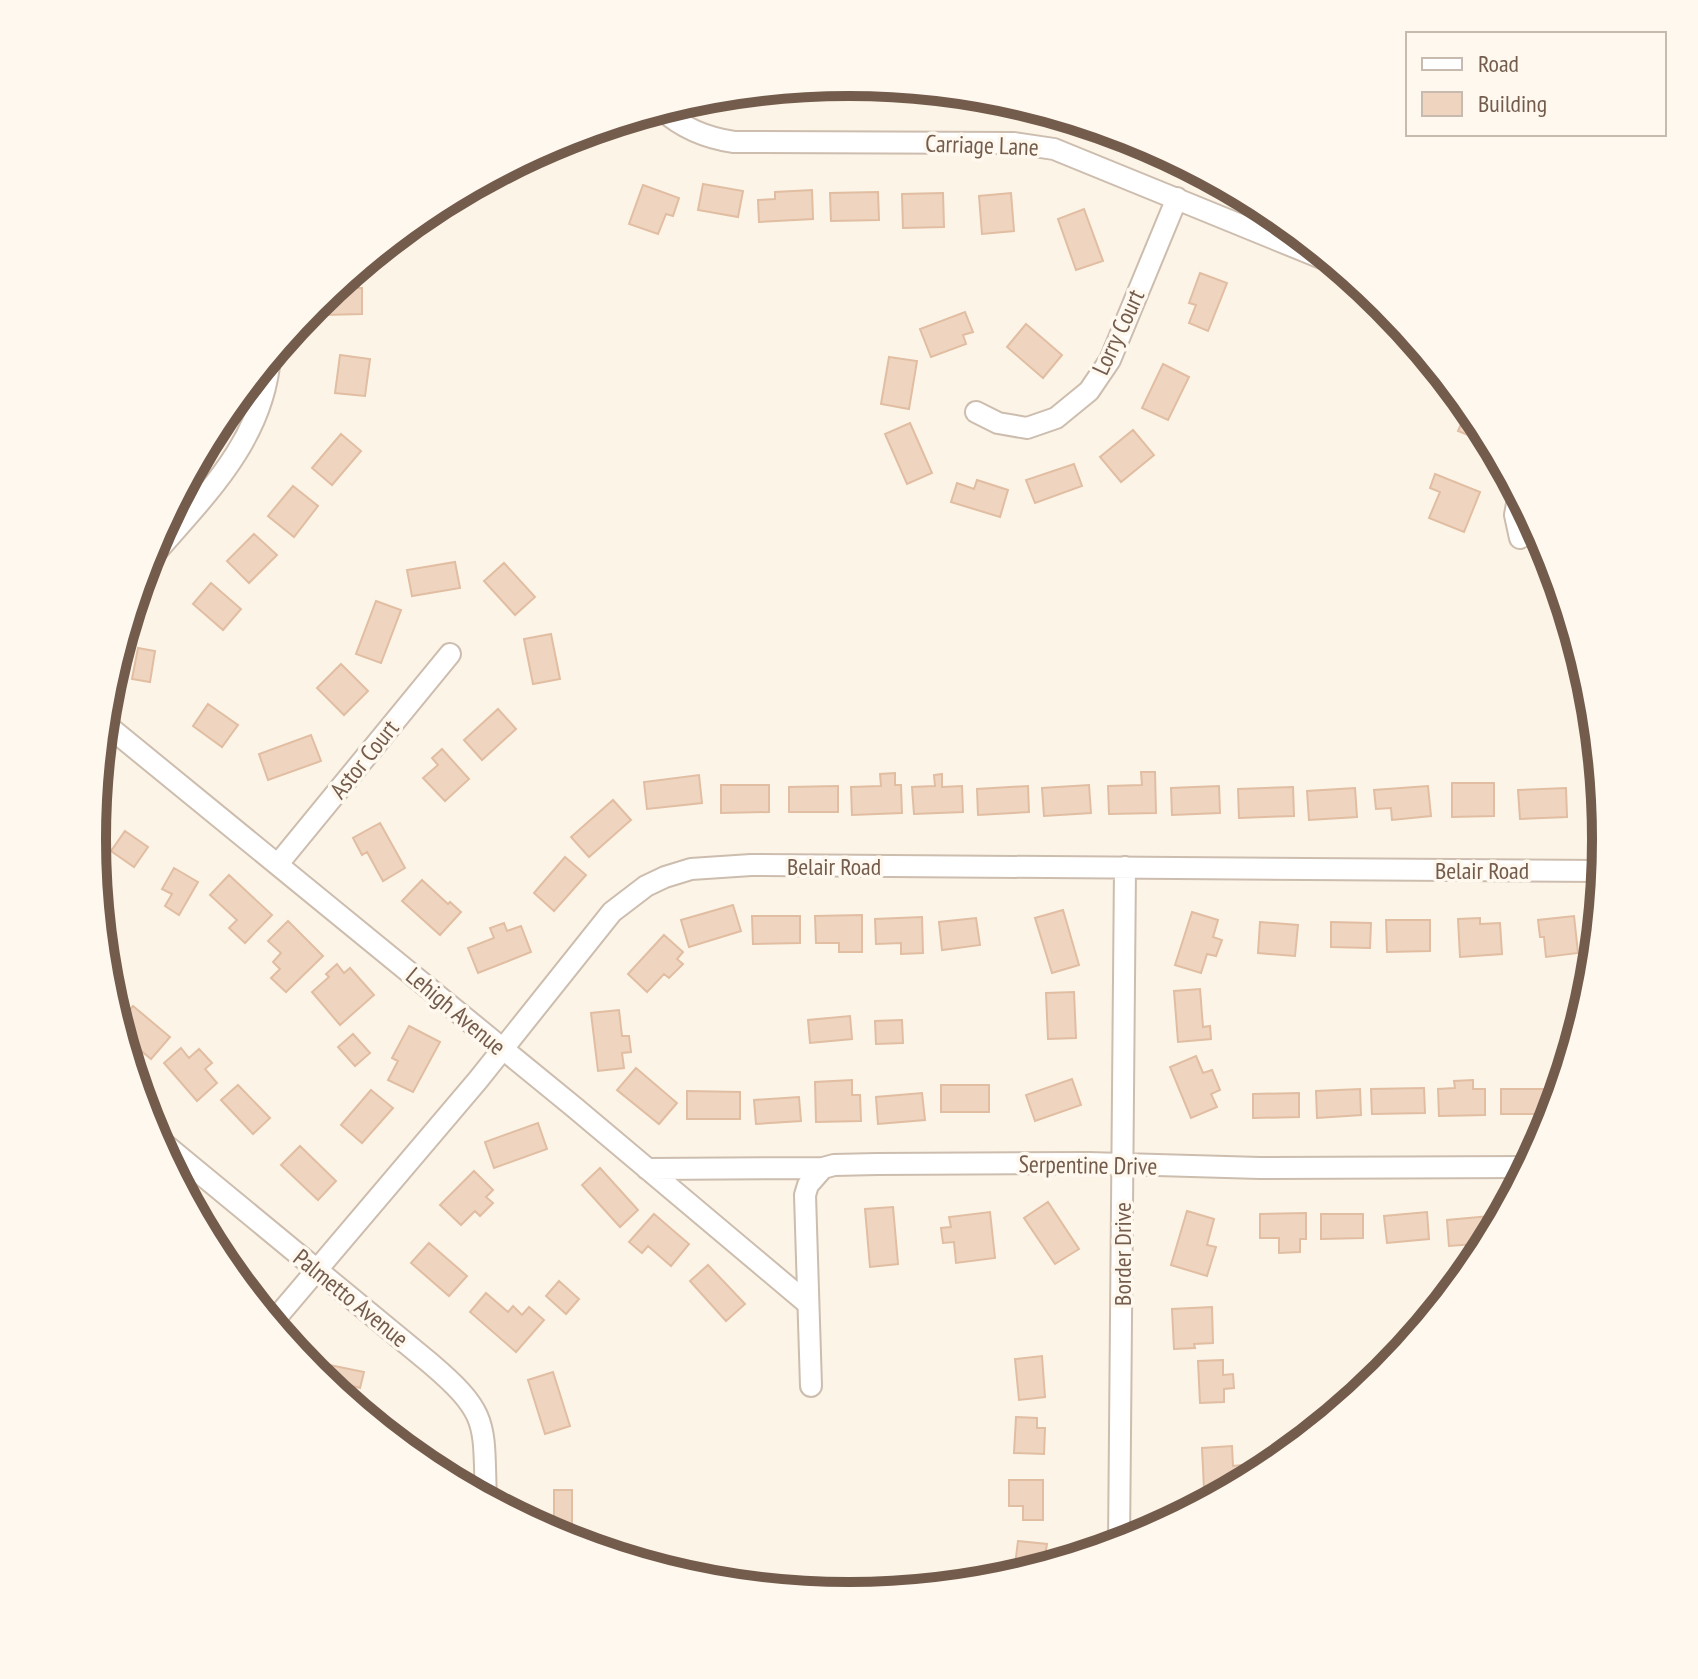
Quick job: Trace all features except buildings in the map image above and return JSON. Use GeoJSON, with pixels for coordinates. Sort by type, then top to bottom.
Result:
{"type":"FeatureCollection","features":[{"type":"Feature","properties":{"kind":"street","name":"Carriage Lane"},"geometry":{"type":"LineString","coordinates":[[672,117],[703,135],[734,142],[1034,144],[1076,157],[1302,250]]}},
{"type":"Feature","properties":{"kind":"street","name":"Lorry Court"},"geometry":{"type":"LineString","coordinates":[[976,412],[998,423],[1027,428],[1056,418],[1089,391],[1110,360],[1177,198]]}},
{"type":"Feature","properties":{"kind":"street"},"geometry":{"type":"LineString","coordinates":[[172,533],[238,454],[258,412],[265,380]]}},
{"type":"Feature","properties":{"kind":"street"},"geometry":{"type":"LineString","coordinates":[[1516,511],[1520,538]]}},
{"type":"Feature","properties":{"kind":"street","name":"Astor Court"},"geometry":{"type":"LineString","coordinates":[[278,864],[450,654]]}},
{"type":"Feature","properties":{"kind":"street","name":"Lehigh Avenue"},"geometry":{"type":"LineString","coordinates":[[114,731],[807,1303]]}},
{"type":"Feature","properties":{"kind":"street","name":"Belair Road"},"geometry":{"type":"LineString","coordinates":[[278,1315],[503,1049],[612,912],[646,886],[691,869],[751,865],[1591,871]]}},
{"type":"Feature","properties":{"kind":"street","name":"Border Drive"},"geometry":{"type":"LineString","coordinates":[[1119,1532],[1125,867]]}},
{"type":"Feature","properties":{"kind":"street","name":"Palmetto Avenue"},"geometry":{"type":"LineString","coordinates":[[175,1153],[468,1397],[484,1434],[486,1488]]}},
{"type":"Feature","properties":{"kind":"street","name":"Serpentine Drive"},"geometry":{"type":"LineString","coordinates":[[647,1169],[823,1168],[877,1164],[1516,1167]]}},
{"type":"Feature","properties":{"kind":"street"},"geometry":{"type":"LineString","coordinates":[[811,1386],[805,1195],[814,1175],[823,1168]]}}]}
